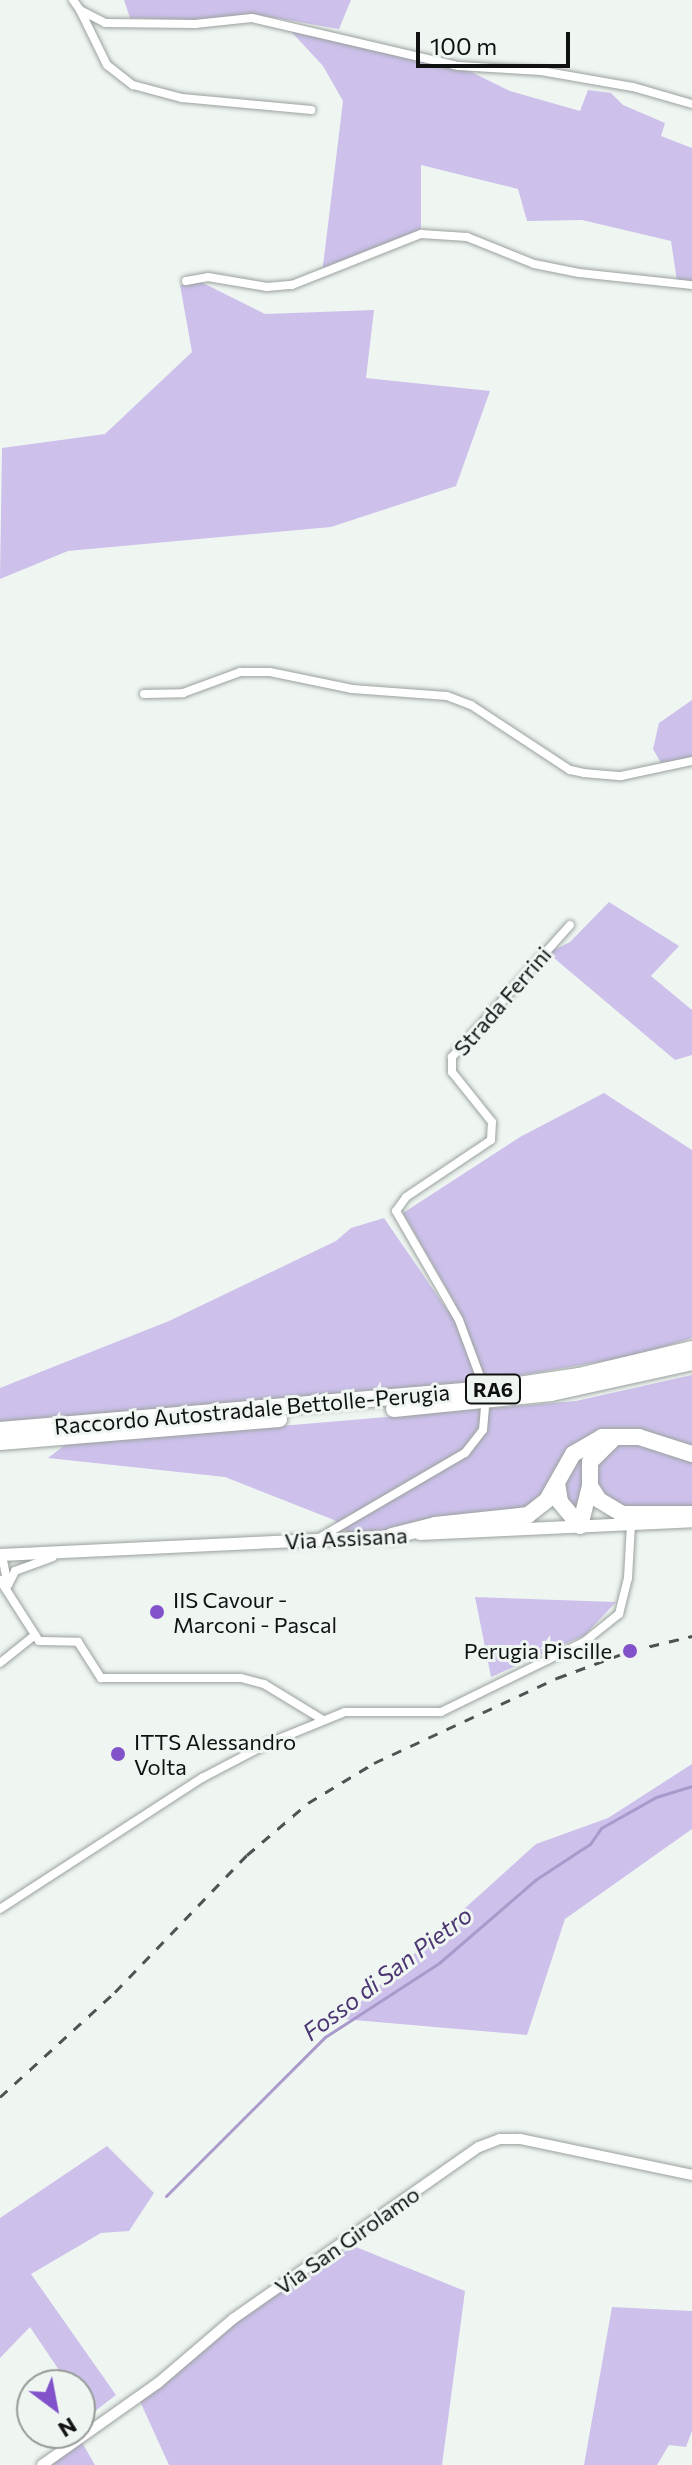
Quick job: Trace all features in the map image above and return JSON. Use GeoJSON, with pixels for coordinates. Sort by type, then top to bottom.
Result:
{"type":"FeatureCollection","features":[{"type":"Feature","properties":{"kind":"highway","name":"Raccordo Autostradale Bettolle-Perugia"},"geometry":{"type":"LineString","coordinates":[[293,1412],[579,1376],[692,1349]]}},
{"type":"Feature","properties":{"kind":"highway","name":"RA6"},"geometry":{"type":"LineString","coordinates":[[0,1442],[92,1429],[551,1393],[692,1362]]}},
{"type":"Feature","properties":{"kind":"highway"},"geometry":{"type":"LineString","coordinates":[[551,1393],[590,1392],[692,1370]]}},
{"type":"Feature","properties":{"kind":"highway","name":"Raccordo Autostradale Bettolle-Perugia"},"geometry":{"type":"LineString","coordinates":[[0,1430],[92,1429]]}},
{"type":"Feature","properties":{"kind":"highway"},"geometry":{"type":"LineString","coordinates":[[392,1536],[435,1525],[528,1515],[547,1500],[585,1443],[620,1435],[692,1454]]}},
{"type":"Feature","properties":{"kind":"highway"},"geometry":{"type":"LineString","coordinates":[[580,1526],[590,1486],[590,1462],[620,1435]]}},
{"type":"Feature","properties":{"kind":"highway"},"geometry":{"type":"LineString","coordinates":[[557,1483],[560,1502],[580,1526]]}},
{"type":"Feature","properties":{"kind":"highway"},"geometry":{"type":"LineString","coordinates":[[590,1486],[599,1500],[622,1514],[692,1514]]}},
{"type":"Feature","properties":{"kind":"main road","name":"Via Assisana"},"geometry":{"type":"LineString","coordinates":[[1,1555],[692,1521]]}},
{"type":"Feature","properties":{"kind":"street"},"geometry":{"type":"LineString","coordinates":[[73,0],[107,65],[133,85],[182,98],[311,110]]}},
{"type":"Feature","properties":{"kind":"street"},"geometry":{"type":"LineString","coordinates":[[80,10],[105,23],[195,24],[252,18],[459,66],[541,71],[633,87],[692,104]]}},
{"type":"Feature","properties":{"kind":"street"},"geometry":{"type":"LineString","coordinates":[[186,281],[208,277],[267,287],[292,285],[421,234],[467,237],[534,264],[579,273],[692,285]]}},
{"type":"Feature","properties":{"kind":"street"},"geometry":{"type":"LineString","coordinates":[[144,694],[183,693],[240,672],[270,672],[352,689],[447,696],[471,705],[570,770],[584,773],[621,776],[692,761]]}},
{"type":"Feature","properties":{"kind":"street","name":"Strada Ferrini"},"geometry":{"type":"LineString","coordinates":[[482,1382],[459,1320],[396,1211],[406,1197],[491,1140],[492,1122],[452,1072],[452,1057],[570,925]]}},
{"type":"Feature","properties":{"kind":"street"},"geometry":{"type":"LineString","coordinates":[[313,1541],[465,1453],[483,1430],[485,1407]]}},
{"type":"Feature","properties":{"kind":"street"},"geometry":{"type":"LineString","coordinates":[[0,1909],[202,1778],[323,1720],[345,1712],[441,1712],[592,1637],[619,1614],[632,1554],[631,1525]]}},
{"type":"Feature","properties":{"kind":"street"},"geometry":{"type":"LineString","coordinates":[[2,1584],[26,1565],[85,1551]]}},
{"type":"Feature","properties":{"kind":"street"},"geometry":{"type":"LineString","coordinates":[[1,1555],[2,1584],[35,1635],[47,1645],[78,1642],[101,1678],[241,1678],[264,1684],[323,1720]]}},
{"type":"Feature","properties":{"kind":"street"},"geometry":{"type":"LineString","coordinates":[[0,1663],[35,1635]]}},
{"type":"Feature","properties":{"kind":"street","name":"Via San Girolamo"},"geometry":{"type":"LineString","coordinates":[[42,2465],[158,2383],[233,2319],[479,2147],[500,2139],[520,2139],[692,2175]]}},
{"type":"Feature","properties":{"kind":"shaded area"},"geometry":{"type":"Polygon","coordinates":[[[124,0],[351,0],[339,29],[253,14],[195,20],[130,18],[124,0]]]}},
{"type":"Feature","properties":{"kind":"shaded area"},"geometry":{"type":"Polygon","coordinates":[[[285,25],[459,66],[510,91],[580,111],[588,90],[611,93],[623,105],[665,123],[661,136],[692,148],[692,285],[677,281],[671,241],[582,220],[527,221],[518,189],[421,165],[421,234],[322,274],[343,101],[323,66],[285,25]]]}},
{"type":"Feature","properties":{"kind":"shaded area"},"geometry":{"type":"Polygon","coordinates":[[[201,282],[265,314],[374,310],[366,378],[490,391],[456,486],[331,527],[68,551],[0,579],[2,448],[105,434],[192,352],[180,285],[201,282]]]}},
{"type":"Feature","properties":{"kind":"shaded area"},"geometry":{"type":"Polygon","coordinates":[[[692,700],[692,760],[661,763],[653,749],[659,723],[692,700]]]}},
{"type":"Feature","properties":{"kind":"shaded area"},"geometry":{"type":"Polygon","coordinates":[[[609,902],[679,946],[651,976],[692,1010],[692,1055],[675,1060],[548,953],[570,942],[609,902]]]}},
{"type":"Feature","properties":{"kind":"shaded area"},"geometry":{"type":"Polygon","coordinates":[[[604,1093],[692,1150],[692,1338],[634,1356],[482,1382],[0,1422],[0,1388],[169,1321],[336,1241],[351,1228],[384,1218],[448,1311],[455,1303],[403,1213],[520,1137],[604,1093]]]}},
{"type":"Feature","properties":{"kind":"shaded area"},"geometry":{"type":"Polygon","coordinates":[[[692,1375],[692,1446],[604,1431],[576,1447],[536,1506],[393,1532],[349,1533],[334,1520],[225,1477],[48,1458],[66,1444],[576,1401],[692,1375]]]}},
{"type":"Feature","properties":{"kind":"shaded area"},"geometry":{"type":"Polygon","coordinates":[[[636,1442],[692,1462],[692,1511],[615,1507],[602,1496],[594,1480],[596,1465],[617,1443],[636,1442]]]}},
{"type":"Feature","properties":{"kind":"shaded area"},"geometry":{"type":"Polygon","coordinates":[[[585,1449],[584,1508],[569,1510],[563,1483],[585,1449]]]}},
{"type":"Feature","properties":{"kind":"shaded area"},"geometry":{"type":"Polygon","coordinates":[[[475,1597],[616,1602],[585,1635],[491,1677],[475,1597]]]}},
{"type":"Feature","properties":{"kind":"shaded area"},"geometry":{"type":"Polygon","coordinates":[[[692,1764],[692,1829],[565,1919],[527,2035],[342,2019],[536,1844],[608,1818],[692,1764]]]}},
{"type":"Feature","properties":{"kind":"shaded area"},"geometry":{"type":"Polygon","coordinates":[[[107,2146],[154,2193],[129,2231],[101,2233],[31,2274],[116,2395],[96,2410],[96,2369],[58,2369],[30,2327],[0,2358],[0,2218],[107,2146]]]}},
{"type":"Feature","properties":{"kind":"shaded area"},"geometry":{"type":"Polygon","coordinates":[[[356,2247],[465,2291],[442,2465],[169,2465],[138,2397],[233,2319],[313,2265],[356,2247]]]}},
{"type":"Feature","properties":{"kind":"shaded area"},"geometry":{"type":"Polygon","coordinates":[[[612,2307],[692,2311],[692,2431],[686,2447],[669,2445],[657,2465],[584,2465],[612,2307]]]}},
{"type":"Feature","properties":{"kind":"shaded area"},"geometry":{"type":"Polygon","coordinates":[[[66,2449],[86,2449],[95,2465],[43,2465],[66,2449]]]}},
{"type":"Feature","properties":{"kind":"waterway","name":"Fosso di San Pietro"},"geometry":{"type":"LineString","coordinates":[[166,2196],[325,2037],[439,1963],[535,1880],[590,1844],[601,1828],[656,1797],[692,1786]]}},
{"type":"Feature","properties":{"kind":"railway"},"geometry":{"type":"LineString","coordinates":[[0,2097],[115,1992],[247,1855],[308,1803],[374,1763],[557,1678],[630,1651],[692,1636]]}},
{"type":"Feature","properties":{"kind":"place","name":"IIS Cavour - Marconi - Pascal"},"geometry":{"type":"Point","coordinates":[157,1612]}},
{"type":"Feature","properties":{"kind":"place","name":"Perugia Piscille"},"geometry":{"type":"Point","coordinates":[630,1651]}},
{"type":"Feature","properties":{"kind":"place","name":"ITTS Alessandro Volta"},"geometry":{"type":"Point","coordinates":[118,1754]}}]}
